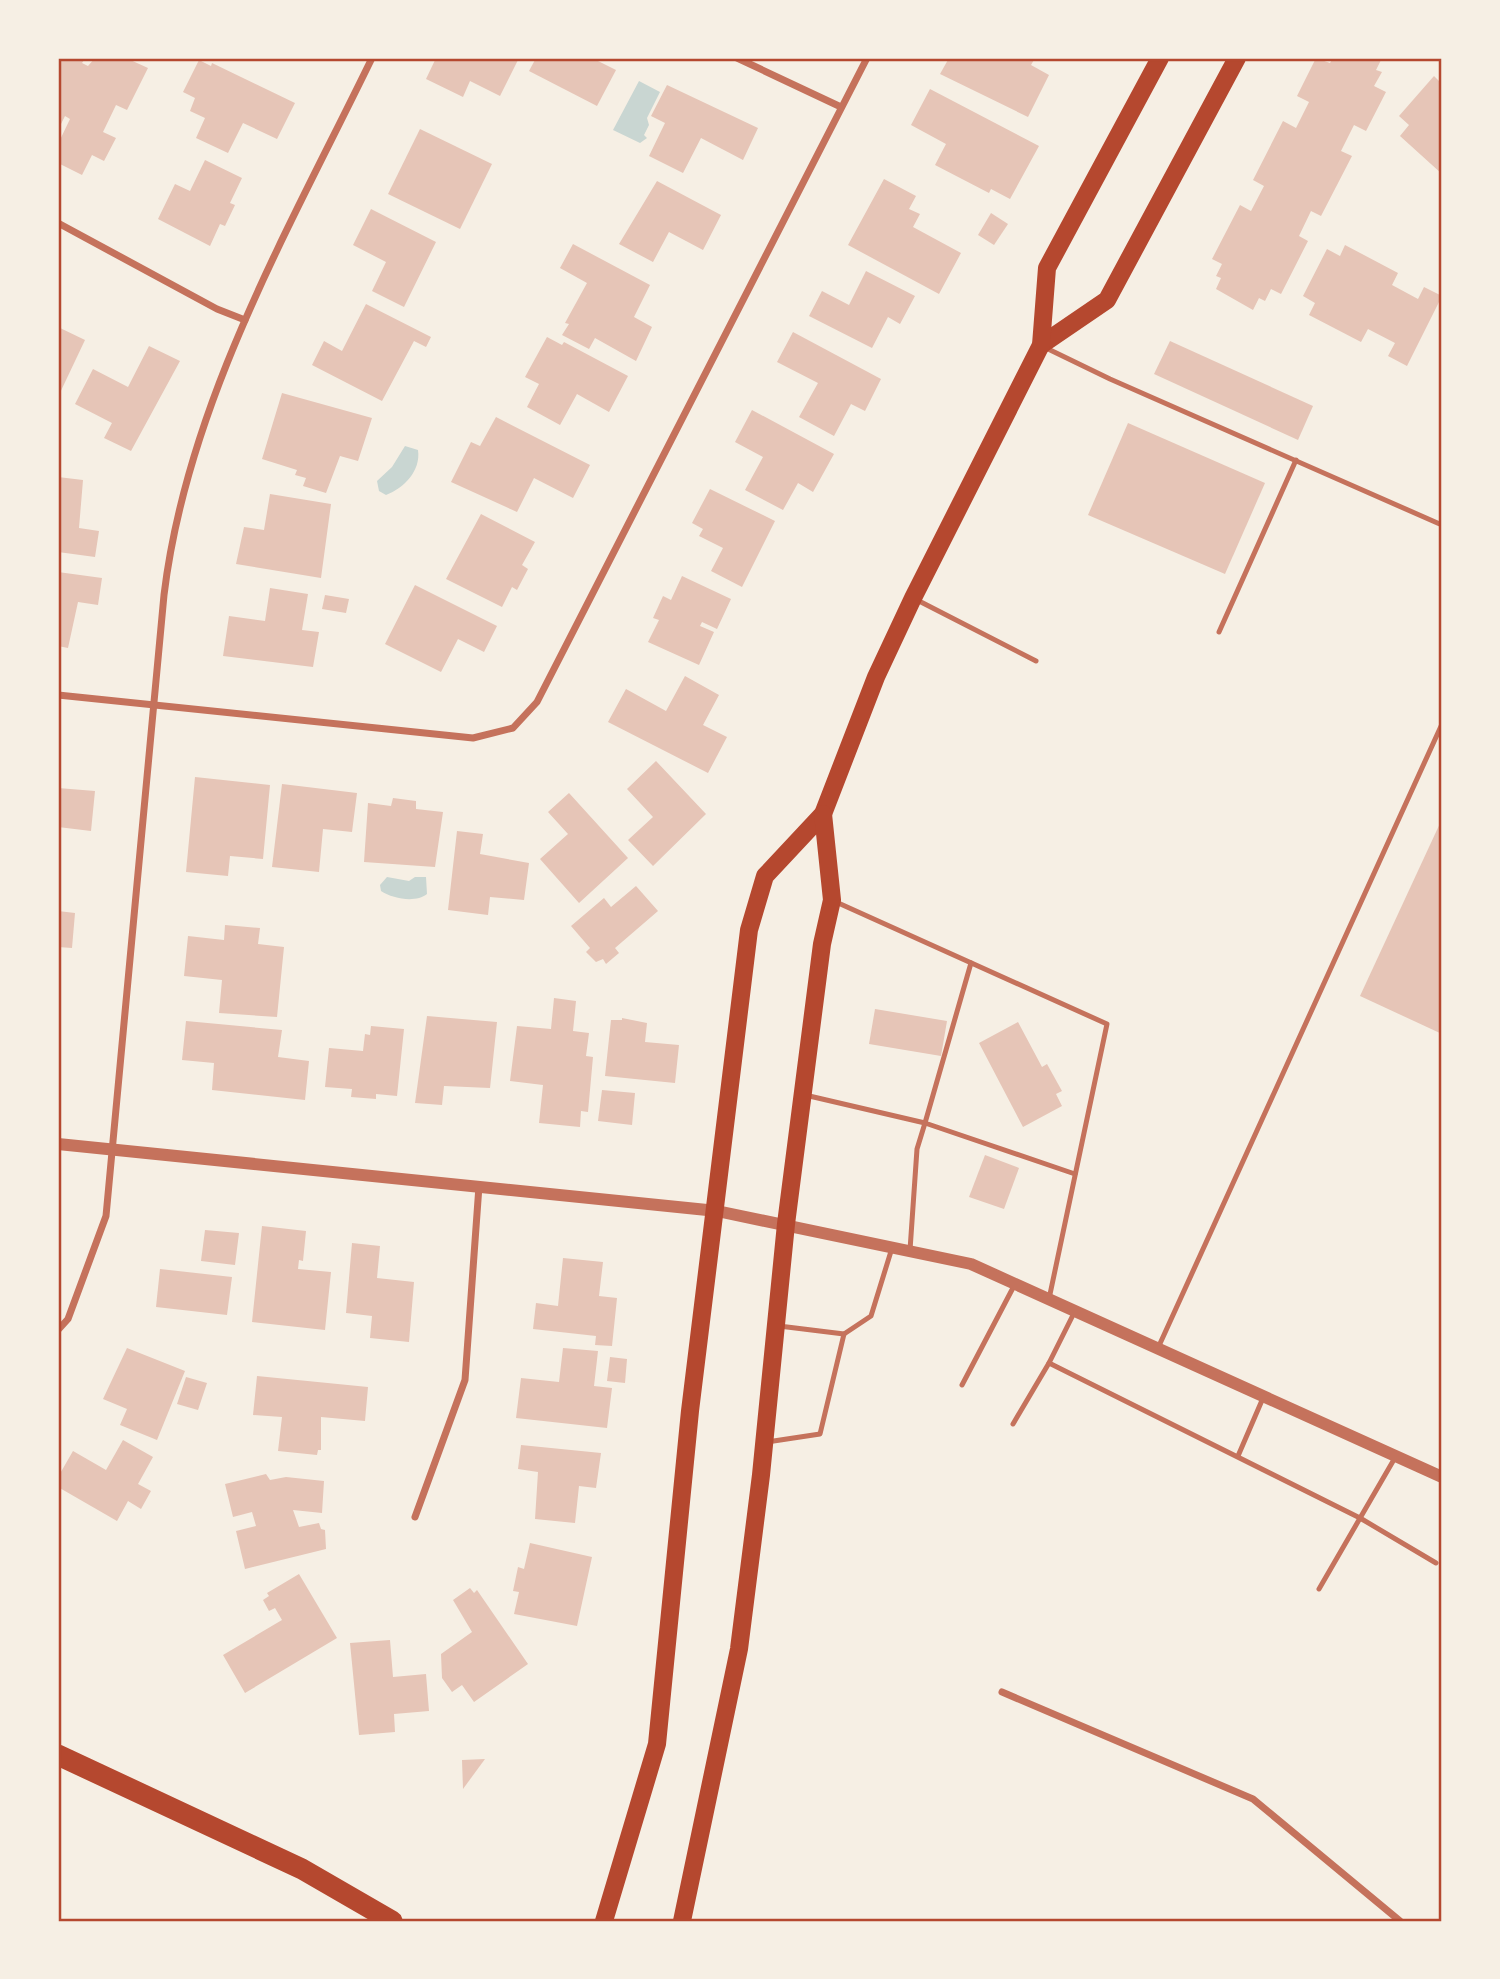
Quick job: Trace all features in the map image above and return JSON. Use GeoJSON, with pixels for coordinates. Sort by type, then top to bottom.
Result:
{"type":"FeatureCollection","features":[{"type":"Feature","properties":{"kind":"highway"},"geometry":{"type":"LineString","coordinates":[[58,1755],[302,1869],[392,1921]]}},
{"type":"Feature","properties":{"kind":"main road"},"geometry":{"type":"LineString","coordinates":[[604,1921],[657,1744],[690,1411],[717,1211],[749,930],[765,876],[823,814],[876,677],[1041,345],[1047,268],[1160,58]]}},
{"type":"Feature","properties":{"kind":"main road"},"geometry":{"type":"LineString","coordinates":[[1041,345],[1107,300],[1237,58]]}},
{"type":"Feature","properties":{"kind":"main road"},"geometry":{"type":"LineString","coordinates":[[682,1921],[739,1649],[802,1094],[822,944],[832,900],[823,814]]}},
{"type":"Feature","properties":{"kind":"street"},"geometry":{"type":"LineString","coordinates":[[58,1331],[68,1319],[106,1216],[153,704],[169,552],[179,507],[246,320],[372,58]]}},
{"type":"Feature","properties":{"kind":"street"},"geometry":{"type":"LineString","coordinates":[[737,58],[841,107]]}},
{"type":"Feature","properties":{"kind":"street"},"geometry":{"type":"LineString","coordinates":[[58,695],[472,738],[513,727],[537,702],[867,58]]}},
{"type":"Feature","properties":{"kind":"street"},"geometry":{"type":"LineString","coordinates":[[58,223],[217,309],[246,320]]}},
{"type":"Feature","properties":{"kind":"street"},"geometry":{"type":"LineString","coordinates":[[58,1144],[717,1211],[971,1264],[1442,1477]]}},
{"type":"Feature","properties":{"kind":"street"},"geometry":{"type":"LineString","coordinates":[[415,1517],[465,1380],[479,1185]]}},
{"type":"Feature","properties":{"kind":"street"},"geometry":{"type":"LineString","coordinates":[[1002,1692],[1254,1799],[1400,1921]]}},
{"type":"Feature","properties":{"kind":"lane"},"geometry":{"type":"LineString","coordinates":[[1041,345],[1110,379],[1442,526]]}},
{"type":"Feature","properties":{"kind":"lane"},"geometry":{"type":"LineString","coordinates":[[1219,632],[1296,460]]}},
{"type":"Feature","properties":{"kind":"lane"},"geometry":{"type":"LineString","coordinates":[[913,598],[1036,661]]}},
{"type":"Feature","properties":{"kind":"lane"},"geometry":{"type":"LineString","coordinates":[[1158,1348],[1442,724]]}},
{"type":"Feature","properties":{"kind":"lane"},"geometry":{"type":"LineString","coordinates":[[832,900],[1107,1024],[1049,1299]]}},
{"type":"Feature","properties":{"kind":"lane"},"geometry":{"type":"LineString","coordinates":[[910,1250],[917,1149],[971,963]]}},
{"type":"Feature","properties":{"kind":"lane"},"geometry":{"type":"LineString","coordinates":[[802,1094],[925,1123],[1075,1174]]}},
{"type":"Feature","properties":{"kind":"lane"},"geometry":{"type":"LineString","coordinates":[[776,1325],[844,1334],[872,1316],[892,1247]]}},
{"type":"Feature","properties":{"kind":"lane"},"geometry":{"type":"LineString","coordinates":[[962,1385],[1015,1284]]}},
{"type":"Feature","properties":{"kind":"lane"},"geometry":{"type":"LineString","coordinates":[[1013,1424],[1049,1363],[1075,1311]]}},
{"type":"Feature","properties":{"kind":"lane"},"geometry":{"type":"LineString","coordinates":[[764,1443],[820,1434],[844,1334]]}},
{"type":"Feature","properties":{"kind":"lane"},"geometry":{"type":"LineString","coordinates":[[1049,1363],[1360,1518],[1436,1563]]}},
{"type":"Feature","properties":{"kind":"lane"},"geometry":{"type":"LineString","coordinates":[[1238,1457],[1264,1396]]}},
{"type":"Feature","properties":{"kind":"lane"},"geometry":{"type":"LineString","coordinates":[[1319,1589],[1396,1456]]}},
{"type":"Feature","properties":{"kind":"shaded area"},"geometry":{"type":"Polygon","coordinates":[[[639,81],[660,92],[647,118],[649,125],[644,135],[647,138],[640,143],[613,130],[639,81]]]}},
{"type":"Feature","properties":{"kind":"shaded area"},"geometry":{"type":"Polygon","coordinates":[[[405,446],[418,450],[417,465],[405,483],[386,495],[379,491],[377,481],[392,467],[405,446]]]}},
{"type":"Feature","properties":{"kind":"shaded area"},"geometry":{"type":"Polygon","coordinates":[[[387,877],[409,881],[415,877],[426,877],[427,894],[411,899],[386,894],[381,891],[380,885],[387,877]]]}},
{"type":"Feature","properties":{"kind":"building"},"geometry":{"type":"Polygon","coordinates":[[[58,58],[80,58],[84,60],[82,63],[88,66],[95,58],[126,58],[148,68],[127,110],[116,105],[103,132],[116,138],[104,161],[92,155],[82,175],[58,163],[58,144],[70,119],[65,116],[58,130],[58,58]]]}},
{"type":"Feature","properties":{"kind":"building"},"geometry":{"type":"Polygon","coordinates":[[[436,58],[519,58],[500,96],[470,81],[463,97],[426,79],[436,58]]]}},
{"type":"Feature","properties":{"kind":"building"},"geometry":{"type":"Polygon","coordinates":[[[536,58],[592,58],[616,70],[597,106],[529,71],[536,58]]]}},
{"type":"Feature","properties":{"kind":"building"},"geometry":{"type":"Polygon","coordinates":[[[949,58],[1035,58],[1031,65],[1049,75],[1028,117],[940,74],[949,58]]]}},
{"type":"Feature","properties":{"kind":"building"},"geometry":{"type":"Polygon","coordinates":[[[1316,58],[1330,63],[1333,58],[1382,58],[1376,70],[1382,72],[1374,86],[1386,92],[1366,131],[1354,125],[1341,151],[1352,156],[1321,216],[1311,211],[1299,236],[1308,241],[1281,294],[1271,289],[1265,301],[1259,298],[1253,310],[1216,289],[1221,278],[1216,276],[1222,264],[1212,259],[1240,205],[1251,211],[1264,186],[1253,180],[1283,121],[1296,128],[1309,102],[1297,96],[1316,58]]]}},
{"type":"Feature","properties":{"kind":"building"},"geometry":{"type":"Polygon","coordinates":[[[199,60],[211,66],[212,63],[295,103],[277,139],[243,123],[228,153],[196,138],[205,118],[190,111],[195,98],[183,92],[199,60]]]}},
{"type":"Feature","properties":{"kind":"building"},"geometry":{"type":"Polygon","coordinates":[[[1434,76],[1442,84],[1442,174],[1400,136],[1409,125],[1399,116],[1434,76]]]}},
{"type":"Feature","properties":{"kind":"building"},"geometry":{"type":"Polygon","coordinates":[[[667,85],[758,128],[743,160],[701,138],[683,173],[649,156],[665,123],[651,116],[667,85]]]}},
{"type":"Feature","properties":{"kind":"building"},"geometry":{"type":"Polygon","coordinates":[[[930,89],[1039,146],[1010,199],[991,189],[989,193],[935,165],[946,144],[911,125],[930,89]]]}},
{"type":"Feature","properties":{"kind":"building"},"geometry":{"type":"Polygon","coordinates":[[[420,129],[492,164],[460,229],[388,194],[420,129]]]}},
{"type":"Feature","properties":{"kind":"building"},"geometry":{"type":"Polygon","coordinates":[[[205,160],[242,178],[230,203],[235,205],[225,226],[220,224],[210,246],[158,219],[175,184],[190,191],[205,160]]]}},
{"type":"Feature","properties":{"kind":"building"},"geometry":{"type":"Polygon","coordinates":[[[884,179],[916,196],[909,209],[920,214],[913,227],[961,253],[939,294],[848,245],[884,179]]]}},
{"type":"Feature","properties":{"kind":"building"},"geometry":{"type":"Polygon","coordinates":[[[657,181],[721,215],[703,250],[669,232],[653,262],[619,244],[657,181]]]}},
{"type":"Feature","properties":{"kind":"building"},"geometry":{"type":"Polygon","coordinates":[[[371,209],[436,242],[404,307],[372,291],[386,262],[353,245],[371,209]]]}},
{"type":"Feature","properties":{"kind":"building"},"geometry":{"type":"Polygon","coordinates":[[[991,213],[1008,224],[994,245],[978,235],[991,213]]]}},
{"type":"Feature","properties":{"kind":"building"},"geometry":{"type":"Polygon","coordinates":[[[573,244],[650,285],[634,317],[652,327],[636,361],[595,338],[589,349],[562,335],[569,324],[565,323],[587,283],[560,268],[573,244]]]}},
{"type":"Feature","properties":{"kind":"building"},"geometry":{"type":"Polygon","coordinates":[[[1345,245],[1398,273],[1392,285],[1418,299],[1424,287],[1442,296],[1407,366],[1388,356],[1395,343],[1368,329],[1361,342],[1309,315],[1315,303],[1303,296],[1327,249],[1340,256],[1345,245]]]}},
{"type":"Feature","properties":{"kind":"building"},"geometry":{"type":"Polygon","coordinates":[[[866,271],[915,296],[900,324],[888,317],[872,348],[809,316],[822,291],[849,305],[866,271]]]}},
{"type":"Feature","properties":{"kind":"building"},"geometry":{"type":"Polygon","coordinates":[[[366,304],[431,337],[426,347],[414,341],[382,401],[312,365],[324,341],[342,351],[366,304]]]}},
{"type":"Feature","properties":{"kind":"building"},"geometry":{"type":"Polygon","coordinates":[[[58,327],[85,340],[58,397],[58,327]]]}},
{"type":"Feature","properties":{"kind":"building"},"geometry":{"type":"Polygon","coordinates":[[[793,332],[881,379],[865,411],[851,404],[834,436],[799,417],[818,383],[777,362],[793,332]]]}},
{"type":"Feature","properties":{"kind":"building"},"geometry":{"type":"Polygon","coordinates":[[[547,337],[562,345],[564,342],[628,376],[609,412],[577,394],[560,425],[527,407],[539,384],[525,377],[547,337]]]}},
{"type":"Feature","properties":{"kind":"building"},"geometry":{"type":"Polygon","coordinates":[[[1170,341],[1313,406],[1298,440],[1154,374],[1170,341]]]}},
{"type":"Feature","properties":{"kind":"building"},"geometry":{"type":"Polygon","coordinates":[[[149,346],[180,361],[131,451],[104,438],[112,423],[75,404],[93,369],[128,387],[149,346]]]}},
{"type":"Feature","properties":{"kind":"building"},"geometry":{"type":"Polygon","coordinates":[[[282,393],[372,418],[358,461],[340,456],[326,493],[303,486],[306,478],[295,475],[297,470],[262,459],[282,393]]]}},
{"type":"Feature","properties":{"kind":"building"},"geometry":{"type":"Polygon","coordinates":[[[752,410],[834,454],[813,492],[798,483],[783,510],[745,490],[763,457],[735,442],[752,410]]]}},
{"type":"Feature","properties":{"kind":"building"},"geometry":{"type":"Polygon","coordinates":[[[496,417],[590,465],[573,498],[534,478],[517,512],[451,482],[471,442],[480,446],[496,417]]]}},
{"type":"Feature","properties":{"kind":"building"},"geometry":{"type":"Polygon","coordinates":[[[1128,423],[1265,483],[1225,574],[1088,515],[1128,423]]]}},
{"type":"Feature","properties":{"kind":"building"},"geometry":{"type":"Polygon","coordinates":[[[58,477],[83,480],[79,528],[99,531],[95,557],[58,552],[58,477]]]}},
{"type":"Feature","properties":{"kind":"building"},"geometry":{"type":"Polygon","coordinates":[[[710,489],[775,521],[742,587],[711,571],[723,548],[699,536],[703,529],[692,523],[710,489]]]}},
{"type":"Feature","properties":{"kind":"building"},"geometry":{"type":"Polygon","coordinates":[[[270,494],[331,504],[321,578],[236,564],[244,527],[264,530],[270,494]]]}},
{"type":"Feature","properties":{"kind":"building"},"geometry":{"type":"Polygon","coordinates":[[[481,514],[535,542],[522,565],[528,569],[517,590],[512,587],[502,607],[446,579],[481,514]]]}},
{"type":"Feature","properties":{"kind":"building"},"geometry":{"type":"Polygon","coordinates":[[[58,572],[102,578],[98,605],[78,602],[68,648],[58,646],[58,572]]]}},
{"type":"Feature","properties":{"kind":"building"},"geometry":{"type":"Polygon","coordinates":[[[682,576],[731,599],[717,629],[702,622],[700,626],[714,632],[699,665],[648,642],[659,620],[653,618],[663,596],[671,600],[682,576]]]}},
{"type":"Feature","properties":{"kind":"building"},"geometry":{"type":"Polygon","coordinates":[[[415,585],[497,626],[484,652],[458,639],[441,672],[385,644],[415,585]]]}},
{"type":"Feature","properties":{"kind":"building"},"geometry":{"type":"Polygon","coordinates":[[[270,588],[308,594],[302,630],[319,632],[313,667],[223,656],[229,616],[265,621],[270,588]]]}},
{"type":"Feature","properties":{"kind":"building"},"geometry":{"type":"Polygon","coordinates":[[[325,595],[349,599],[346,613],[322,609],[325,595]]]}},
{"type":"Feature","properties":{"kind":"building"},"geometry":{"type":"Polygon","coordinates":[[[685,676],[719,695],[703,725],[727,737],[708,773],[608,722],[626,689],[666,711],[685,676]]]}},
{"type":"Feature","properties":{"kind":"building"},"geometry":{"type":"Polygon","coordinates":[[[656,761],[706,814],[653,866],[628,840],[653,817],[627,789],[656,761]]]}},
{"type":"Feature","properties":{"kind":"building"},"geometry":{"type":"Polygon","coordinates":[[[195,777],[270,785],[263,859],[230,856],[228,876],[186,872],[195,777]]]}},
{"type":"Feature","properties":{"kind":"building"},"geometry":{"type":"Polygon","coordinates":[[[282,784],[357,793],[352,832],[323,829],[319,872],[272,867],[282,784]]]}},
{"type":"Feature","properties":{"kind":"building"},"geometry":{"type":"Polygon","coordinates":[[[58,788],[95,791],[91,831],[58,827],[58,788]]]}},
{"type":"Feature","properties":{"kind":"building"},"geometry":{"type":"Polygon","coordinates":[[[569,793],[628,858],[579,903],[540,859],[568,834],[548,812],[569,793]]]}},
{"type":"Feature","properties":{"kind":"building"},"geometry":{"type":"Polygon","coordinates":[[[393,798],[416,801],[416,809],[443,812],[435,867],[364,862],[368,803],[391,806],[393,798]]]}},
{"type":"Feature","properties":{"kind":"building"},"geometry":{"type":"Polygon","coordinates":[[[1442,819],[1442,1034],[1360,996],[1442,819]]]}},
{"type":"Feature","properties":{"kind":"building"},"geometry":{"type":"Polygon","coordinates":[[[457,831],[483,834],[480,854],[529,863],[524,900],[490,897],[488,915],[448,910],[457,831]]]}},
{"type":"Feature","properties":{"kind":"building"},"geometry":{"type":"Polygon","coordinates":[[[636,886],[658,911],[615,948],[619,953],[606,964],[603,959],[596,962],[586,952],[590,948],[571,926],[604,898],[611,907],[636,886]]]}},
{"type":"Feature","properties":{"kind":"building"},"geometry":{"type":"Polygon","coordinates":[[[58,911],[75,913],[72,948],[58,947],[58,911]]]}},
{"type":"Feature","properties":{"kind":"building"},"geometry":{"type":"Polygon","coordinates":[[[225,925],[260,928],[258,944],[284,947],[277,1017],[219,1013],[222,980],[184,976],[188,936],[224,940],[225,925]]]}},
{"type":"Feature","properties":{"kind":"building"},"geometry":{"type":"Polygon","coordinates":[[[554,998],[576,1001],[573,1031],[589,1033],[586,1056],[593,1057],[588,1112],[581,1111],[580,1127],[539,1123],[543,1085],[510,1081],[517,1026],[551,1029],[554,998]]]}},
{"type":"Feature","properties":{"kind":"building"},"geometry":{"type":"Polygon","coordinates":[[[875,1009],[947,1021],[941,1056],[869,1044],[875,1009]]]}},
{"type":"Feature","properties":{"kind":"building"},"geometry":{"type":"Polygon","coordinates":[[[427,1016],[497,1022],[490,1088],[444,1086],[442,1105],[415,1103],[427,1016]]]}},
{"type":"Feature","properties":{"kind":"building"},"geometry":{"type":"Polygon","coordinates":[[[622,1018],[647,1023],[645,1042],[679,1045],[675,1083],[605,1076],[611,1020],[622,1018]]]}},
{"type":"Feature","properties":{"kind":"building"},"geometry":{"type":"Polygon","coordinates":[[[186,1021],[282,1030],[278,1057],[309,1061],[305,1100],[212,1090],[214,1063],[182,1060],[186,1021]]]}},
{"type":"Feature","properties":{"kind":"building"},"geometry":{"type":"Polygon","coordinates":[[[1018,1022],[1042,1067],[1047,1064],[1062,1091],[1056,1094],[1062,1106],[1023,1127],[979,1043],[1018,1022]]]}},
{"type":"Feature","properties":{"kind":"building"},"geometry":{"type":"Polygon","coordinates":[[[371,1026],[404,1029],[397,1096],[376,1094],[376,1099],[351,1097],[352,1089],[325,1087],[329,1048],[363,1051],[365,1034],[370,1035],[371,1026]]]}},
{"type":"Feature","properties":{"kind":"building"},"geometry":{"type":"Polygon","coordinates":[[[602,1090],[635,1093],[632,1125],[598,1121],[602,1090]]]}},
{"type":"Feature","properties":{"kind":"building"},"geometry":{"type":"Polygon","coordinates":[[[985,1155],[1019,1168],[1004,1209],[969,1197],[985,1155]]]}},
{"type":"Feature","properties":{"kind":"building"},"geometry":{"type":"Polygon","coordinates":[[[262,1226],[306,1231],[303,1261],[299,1260],[298,1269],[331,1272],[325,1330],[252,1322],[262,1226]]]}},
{"type":"Feature","properties":{"kind":"building"},"geometry":{"type":"Polygon","coordinates":[[[205,1230],[239,1233],[235,1265],[201,1261],[205,1230]]]}},
{"type":"Feature","properties":{"kind":"building"},"geometry":{"type":"Polygon","coordinates":[[[352,1243],[380,1246],[377,1278],[414,1282],[409,1342],[370,1338],[372,1316],[346,1313],[352,1243]]]}},
{"type":"Feature","properties":{"kind":"building"},"geometry":{"type":"Polygon","coordinates":[[[563,1258],[603,1262],[599,1296],[617,1298],[612,1346],[595,1345],[596,1336],[533,1329],[536,1303],[558,1306],[563,1258]]]}},
{"type":"Feature","properties":{"kind":"building"},"geometry":{"type":"Polygon","coordinates":[[[160,1269],[232,1277],[227,1315],[156,1307],[160,1269]]]}},
{"type":"Feature","properties":{"kind":"building"},"geometry":{"type":"Polygon","coordinates":[[[127,1348],[185,1371],[157,1440],[120,1425],[127,1409],[103,1399],[127,1348]]]}},
{"type":"Feature","properties":{"kind":"building"},"geometry":{"type":"Polygon","coordinates":[[[563,1348],[598,1351],[594,1386],[612,1388],[607,1428],[516,1418],[521,1378],[559,1382],[563,1348]]]}},
{"type":"Feature","properties":{"kind":"building"},"geometry":{"type":"Polygon","coordinates":[[[610,1357],[627,1359],[625,1383],[607,1381],[610,1357]]]}},
{"type":"Feature","properties":{"kind":"building"},"geometry":{"type":"Polygon","coordinates":[[[257,1376],[368,1387],[365,1421],[321,1417],[321,1450],[318,1450],[317,1455],[278,1451],[282,1417],[253,1415],[257,1376]]]}},
{"type":"Feature","properties":{"kind":"building"},"geometry":{"type":"Polygon","coordinates":[[[186,1377],[207,1383],[198,1410],[177,1404],[186,1377]]]}},
{"type":"Feature","properties":{"kind":"building"},"geometry":{"type":"Polygon","coordinates":[[[123,1440],[153,1457],[138,1484],[151,1491],[141,1509],[128,1501],[117,1521],[58,1487],[58,1477],[73,1451],[106,1470],[123,1440]]]}},
{"type":"Feature","properties":{"kind":"building"},"geometry":{"type":"Polygon","coordinates":[[[521,1445],[601,1453],[596,1488],[579,1486],[575,1523],[535,1519],[538,1472],[518,1469],[521,1445]]]}},
{"type":"Feature","properties":{"kind":"building"},"geometry":{"type":"Polygon","coordinates":[[[266,1474],[270,1480],[286,1477],[324,1481],[322,1513],[293,1510],[299,1527],[319,1523],[321,1529],[325,1530],[326,1549],[245,1569],[236,1531],[256,1526],[252,1512],[233,1517],[225,1484],[266,1474]]]}},
{"type":"Feature","properties":{"kind":"building"},"geometry":{"type":"Polygon","coordinates":[[[530,1543],[592,1557],[577,1626],[514,1614],[519,1592],[513,1591],[518,1567],[524,1569],[530,1543]]]}},
{"type":"Feature","properties":{"kind":"building"},"geometry":{"type":"Polygon","coordinates":[[[299,1574],[337,1638],[245,1693],[223,1655],[282,1620],[275,1608],[269,1611],[263,1600],[269,1596],[267,1593],[299,1574]]]}},
{"type":"Feature","properties":{"kind":"building"},"geometry":{"type":"Polygon","coordinates":[[[470,1588],[474,1593],[477,1590],[528,1664],[474,1702],[462,1685],[452,1692],[442,1678],[441,1654],[472,1632],[453,1600],[470,1588]]]}},
{"type":"Feature","properties":{"kind":"building"},"geometry":{"type":"Polygon","coordinates":[[[390,1640],[393,1677],[426,1674],[429,1711],[394,1714],[395,1732],[359,1735],[350,1643],[390,1640]]]}},
{"type":"Feature","properties":{"kind":"building"},"geometry":{"type":"Polygon","coordinates":[[[485,1759],[463,1789],[462,1760],[485,1759]]]}}]}
